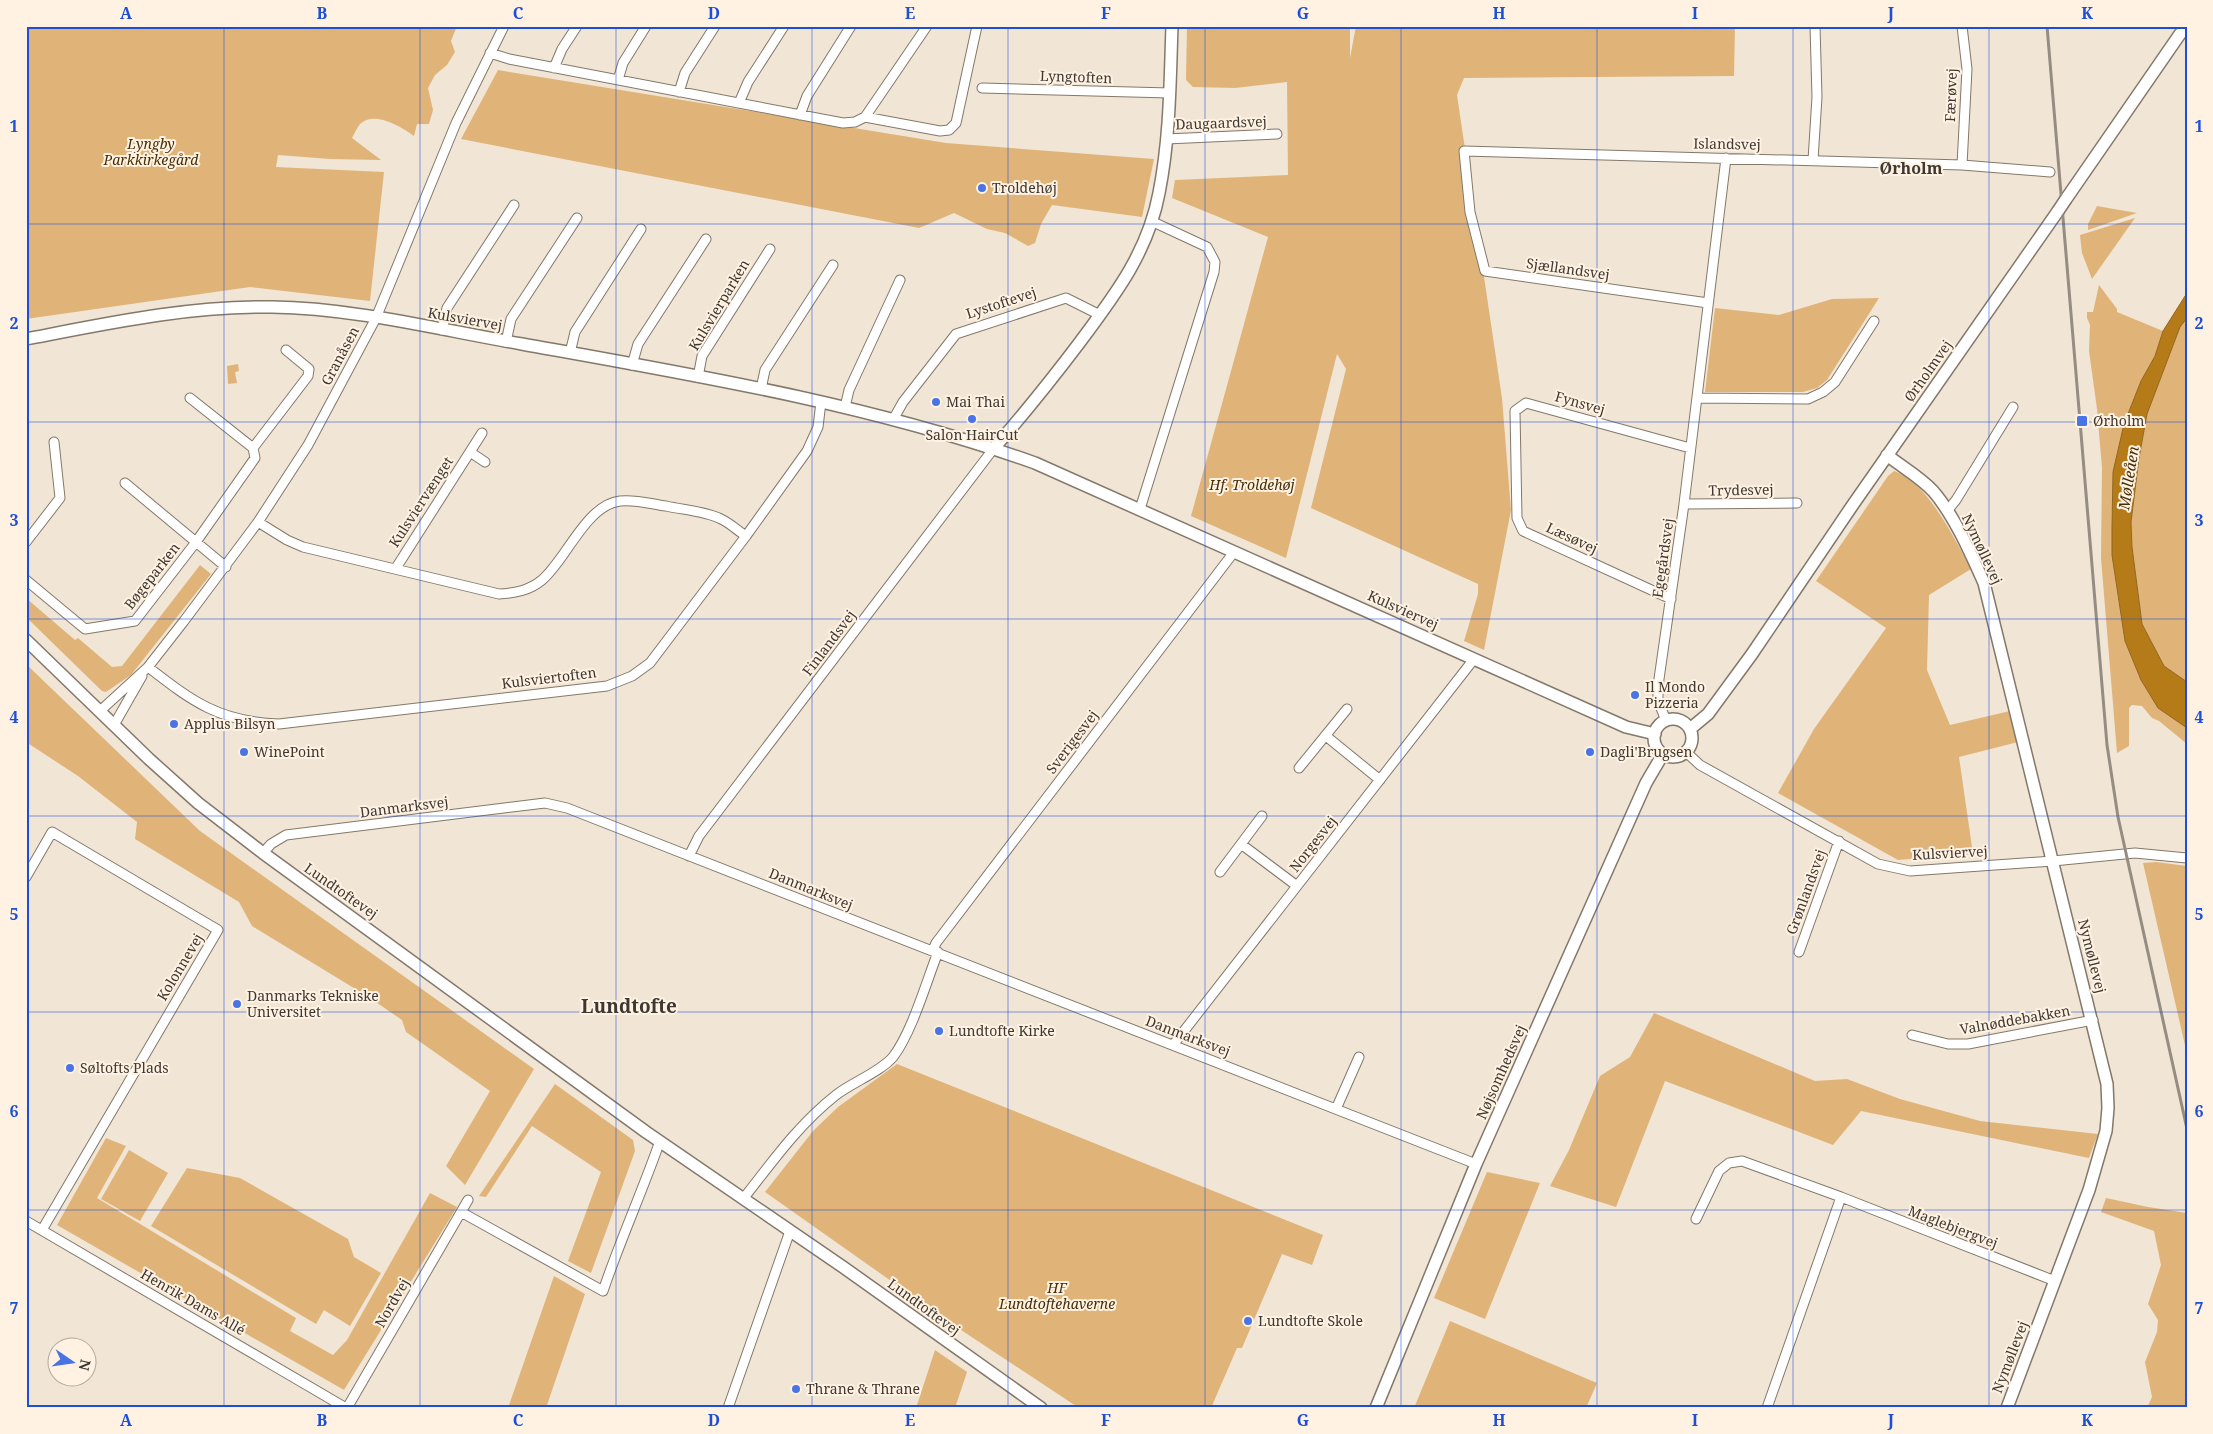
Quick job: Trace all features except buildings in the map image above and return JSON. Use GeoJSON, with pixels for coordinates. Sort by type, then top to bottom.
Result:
{"type":"FeatureCollection","features":[{"type":"Feature","properties":{"kind":"street","name":"Granåsen"},"geometry":{"type":"LineString","coordinates":[[114,725],[148,668],[226,567],[308,445],[376,318],[456,123],[504,26]]}},
{"type":"Feature","properties":{"kind":"street"},"geometry":{"type":"LineString","coordinates":[[554,68],[562,49],[577,26]]}},
{"type":"Feature","properties":{"kind":"street"},"geometry":{"type":"LineString","coordinates":[[618,80],[623,63],[646,26]]}},
{"type":"Feature","properties":{"kind":"street"},"geometry":{"type":"LineString","coordinates":[[678,92],[685,73],[715,26]]}},
{"type":"Feature","properties":{"kind":"street"},"geometry":{"type":"LineString","coordinates":[[739,103],[748,82],[784,26]]}},
{"type":"Feature","properties":{"kind":"street"},"geometry":{"type":"LineString","coordinates":[[800,115],[806,96],[851,26]]}},
{"type":"Feature","properties":{"kind":"street"},"geometry":{"type":"LineString","coordinates":[[490,53],[509,59],[554,68],[843,123],[855,122],[865,117],[927,26]]}},
{"type":"Feature","properties":{"kind":"street"},"geometry":{"type":"LineString","coordinates":[[865,117],[940,131],[949,130],[956,123],[977,26]]}},
{"type":"Feature","properties":{"kind":"street"},"geometry":{"type":"LineString","coordinates":[[994,448],[1040,394],[1119,290],[1133,265],[1151,221],[1159,193],[1170,93],[1172,26]]}},
{"type":"Feature","properties":{"kind":"street"},"geometry":{"type":"LineString","coordinates":[[1814,160],[1817,97],[1815,26]]}},
{"type":"Feature","properties":{"kind":"street","name":"Færøvej"},"geometry":{"type":"LineString","coordinates":[[1962,26],[1967,68],[1962,165]]}},
{"type":"Feature","properties":{"kind":"street","name":"Ørholmvej"},"geometry":{"type":"LineString","coordinates":[[1690,729],[1713,707],[2180,34],[2187,28]]}},
{"type":"Feature","properties":{"kind":"street","name":"Lyngtoften"},"geometry":{"type":"LineString","coordinates":[[982,88],[1170,93]]}},
{"type":"Feature","properties":{"kind":"street","name":"Daugaardsvej"},"geometry":{"type":"LineString","coordinates":[[1166,139],[1278,134]]}},
{"type":"Feature","properties":{"kind":"street","name":"Islandsvej"},"geometry":{"type":"LineString","coordinates":[[1470,212],[1464,151],[1962,165],[2050,172]]}},
{"type":"Feature","properties":{"kind":"street","name":"Egegårdsvej"},"geometry":{"type":"LineString","coordinates":[[1666,721],[1658,700],[1658,686],[1684,504],[1726,158]]}},
{"type":"Feature","properties":{"kind":"street"},"geometry":{"type":"LineString","coordinates":[[442,330],[447,308],[514,205]]}},
{"type":"Feature","properties":{"kind":"street","name":"Sjællandsvej"},"geometry":{"type":"LineString","coordinates":[[1470,212],[1485,271],[1708,303]]}},
{"type":"Feature","properties":{"kind":"street"},"geometry":{"type":"LineString","coordinates":[[506,342],[512,319],[577,218]]}},
{"type":"Feature","properties":{"kind":"street"},"geometry":{"type":"LineString","coordinates":[[1140,509],[1216,262],[1207,247],[1151,221]]}},
{"type":"Feature","properties":{"kind":"street"},"geometry":{"type":"LineString","coordinates":[[570,353],[575,332],[641,229]]}},
{"type":"Feature","properties":{"kind":"street"},"geometry":{"type":"LineString","coordinates":[[632,365],[638,344],[706,239]]}},
{"type":"Feature","properties":{"kind":"street","name":"Kulsvierparken"},"geometry":{"type":"LineString","coordinates":[[698,377],[702,356],[770,249]]}},
{"type":"Feature","properties":{"kind":"street"},"geometry":{"type":"LineString","coordinates":[[761,389],[765,370],[833,265]]}},
{"type":"Feature","properties":{"kind":"street"},"geometry":{"type":"LineString","coordinates":[[845,407],[849,390],[900,280]]}},
{"type":"Feature","properties":{"kind":"street","name":"Lystoftevej"},"geometry":{"type":"LineString","coordinates":[[894,418],[903,402],[956,334],[1066,298],[1100,315]]}},
{"type":"Feature","properties":{"kind":"street","name":"Kulsviervej"},"geometry":{"type":"LineString","coordinates":[[26,339],[176,311],[215,308],[292,308],[376,318],[570,353],[761,389],[894,418],[994,448],[1035,463],[1626,726],[1654,734]]}},
{"type":"Feature","properties":{"kind":"street"},"geometry":{"type":"LineString","coordinates":[[1697,398],[1808,399],[1823,392],[1835,382],[1874,322]]}},
{"type":"Feature","properties":{"kind":"street","name":"Bøgeparken"},"geometry":{"type":"LineString","coordinates":[[26,580],[85,629],[135,621],[196,542],[255,458],[253,448],[308,376],[308,369],[286,350]]}},
{"type":"Feature","properties":{"kind":"street"},"geometry":{"type":"LineString","coordinates":[[190,398],[253,448]]}},
{"type":"Feature","properties":{"kind":"street","name":"Kulsviertoften"},"geometry":{"type":"LineString","coordinates":[[148,668],[188,698],[212,711],[234,719],[257,724],[279,724],[607,686],[632,676],[650,663],[746,536],[807,451],[818,427],[821,402]]}},
{"type":"Feature","properties":{"kind":"street","name":"Fynsvej"},"geometry":{"type":"LineString","coordinates":[[1517,464],[1516,411],[1526,403],[1690,448]]}},
{"type":"Feature","properties":{"kind":"street","name":"Nymøllevej"},"geometry":{"type":"LineString","coordinates":[[1947,511],[1956,500],[2013,407]]}},
{"type":"Feature","properties":{"kind":"street","name":"Kulsviervænget"},"geometry":{"type":"LineString","coordinates":[[396,568],[482,433]]}},
{"type":"Feature","properties":{"kind":"street"},"geometry":{"type":"LineString","coordinates":[[26,542],[60,498],[54,442]]}},
{"type":"Feature","properties":{"kind":"street","name":"Finlandsvej"},"geometry":{"type":"LineString","coordinates":[[689,856],[699,836],[994,448]]}},
{"type":"Feature","properties":{"kind":"street","name":"Kulsviervænget"},"geometry":{"type":"LineString","coordinates":[[470,452],[485,462]]}},
{"type":"Feature","properties":{"kind":"street","name":"Nymøllevej"},"geometry":{"type":"LineString","coordinates":[[1887,455],[1933,492],[1947,511],[1974,561],[1991,609],[2093,1020],[2107,1084],[2108,1108],[2106,1131],[2089,1190],[2007,1408]]}},
{"type":"Feature","properties":{"kind":"street","name":"Læsøvej"},"geometry":{"type":"LineString","coordinates":[[1517,464],[1518,518],[1523,531],[1671,599]]}},
{"type":"Feature","properties":{"kind":"street","name":"Bøgeparken"},"geometry":{"type":"LineString","coordinates":[[125,483],[226,567]]}},
{"type":"Feature","properties":{"kind":"street","name":"Kulsviervænget"},"geometry":{"type":"LineString","coordinates":[[258,522],[287,540],[303,547],[499,594],[516,593],[530,588],[542,580],[594,515],[606,505],[619,500],[710,514],[722,519],[746,536]]}},
{"type":"Feature","properties":{"kind":"street","name":"Trydesvej"},"geometry":{"type":"LineString","coordinates":[[1684,504],[1797,503]]}},
{"type":"Feature","properties":{"kind":"street","name":"Sverigesvej"},"geometry":{"type":"LineString","coordinates":[[743,1199],[800,1127],[836,1095],[880,1068],[892,1058],[906,1032],[935,951],[936,943],[1234,552]]}},
{"type":"Feature","properties":{"kind":"street","name":"Lundtoftevej"},"geometry":{"type":"LineString","coordinates":[[26,640],[198,803],[263,853],[660,1141],[1041,1408]]}},
{"type":"Feature","properties":{"kind":"street","name":"Norgesvej"},"geometry":{"type":"LineString","coordinates":[[1173,1045],[1474,659]]}},
{"type":"Feature","properties":{"kind":"street","name":"Granåsen"},"geometry":{"type":"LineString","coordinates":[[100,711],[148,668]]}},
{"type":"Feature","properties":{"kind":"street"},"geometry":{"type":"LineString","coordinates":[[1299,768],[1347,709]]}},
{"type":"Feature","properties":{"kind":"street"},"geometry":{"type":"LineString","coordinates":[[1679,720],[1690,729],[1692,741],[1686,752],[1675,757],[1663,754],[1658,749],[1654,734],[1660,724],[1666,721],[1679,720]]}},
{"type":"Feature","properties":{"kind":"street"},"geometry":{"type":"LineString","coordinates":[[1326,736],[1380,780]]}},
{"type":"Feature","properties":{"kind":"street","name":"Kulsviervej"},"geometry":{"type":"LineString","coordinates":[[1686,752],[1700,765],[1878,864],[1910,871],[2136,853],[2187,858]]}},
{"type":"Feature","properties":{"kind":"street","name":"Nøjsomhedsvej"},"geometry":{"type":"LineString","coordinates":[[1376,1408],[1476,1164],[1646,783],[1663,754]]}},
{"type":"Feature","properties":{"kind":"street","name":"Danmarksvej"},"geometry":{"type":"LineString","coordinates":[[263,853],[272,844],[286,835],[545,803],[567,808],[1476,1164]]}},
{"type":"Feature","properties":{"kind":"street"},"geometry":{"type":"LineString","coordinates":[[1220,872],[1262,816]]}},
{"type":"Feature","properties":{"kind":"street","name":"Kolonnevej"},"geometry":{"type":"LineString","coordinates":[[26,877],[52,832],[218,930],[42,1230]]}},
{"type":"Feature","properties":{"kind":"street","name":"Grønlandsvej"},"geometry":{"type":"LineString","coordinates":[[1799,952],[1839,841]]}},
{"type":"Feature","properties":{"kind":"street"},"geometry":{"type":"LineString","coordinates":[[1241,844],[1297,886]]}},
{"type":"Feature","properties":{"kind":"street","name":"Valnøddebakken"},"geometry":{"type":"LineString","coordinates":[[1912,1035],[1948,1044],[1968,1044],[2093,1020]]}},
{"type":"Feature","properties":{"kind":"street"},"geometry":{"type":"LineString","coordinates":[[1336,1109],[1359,1056]]}},
{"type":"Feature","properties":{"kind":"street"},"geometry":{"type":"LineString","coordinates":[[461,1212],[603,1291],[660,1141]]}},
{"type":"Feature","properties":{"kind":"street","name":"Maglebjergvej"},"geometry":{"type":"LineString","coordinates":[[1696,1219],[1719,1171],[1728,1163],[1742,1161],[1840,1197],[2055,1282]]}},
{"type":"Feature","properties":{"kind":"street"},"geometry":{"type":"LineString","coordinates":[[1767,1408],[1840,1197]]}},
{"type":"Feature","properties":{"kind":"street","name":"Nordvej"},"geometry":{"type":"LineString","coordinates":[[346,1408],[468,1200]]}},
{"type":"Feature","properties":{"kind":"street","name":"Henrik Dams Allé"},"geometry":{"type":"LineString","coordinates":[[26,1221],[346,1408]]}},
{"type":"Feature","properties":{"kind":"street"},"geometry":{"type":"LineString","coordinates":[[728,1408],[790,1231]]}},
{"type":"Feature","properties":{"kind":"green space","name":"Lyngby Parkkirkegård"},"geometry":{"type":"Polygon","coordinates":[[[26,26],[457,26],[451,41],[455,52],[447,65],[435,75],[428,88],[433,110],[429,124],[417,124],[414,136],[388,121],[380,119],[366,120],[357,129],[352,138],[381,160],[278,155],[276,167],[384,172],[370,301],[250,287],[26,319],[26,26]]]}},
{"type":"Feature","properties":{"kind":"green space","name":"Hf. Troldehøj"},"geometry":{"type":"Polygon","coordinates":[[[1187,26],[1350,26],[1350,58],[1356,26],[1735,26],[1734,76],[1464,78],[1457,95],[1502,398],[1511,510],[1484,650],[1464,641],[1478,594],[1478,584],[1311,508],[1346,369],[1337,354],[1286,558],[1191,516],[1268,237],[1172,198],[1175,180],[1288,175],[1287,82],[1235,88],[1193,87],[1186,80],[1187,26]]]}},
{"type":"Feature","properties":{"kind":"green space"},"geometry":{"type":"Polygon","coordinates":[[[498,70],[946,143],[1154,159],[1142,217],[1052,205],[1041,224],[1035,243],[1028,246],[1005,233],[987,229],[954,213],[919,228],[461,139],[498,70]]]}},
{"type":"Feature","properties":{"kind":"green space"},"geometry":{"type":"Polygon","coordinates":[[[2097,206],[2137,213],[2088,230],[2088,224],[2097,206]]]}},
{"type":"Feature","properties":{"kind":"green space"},"geometry":{"type":"Polygon","coordinates":[[[2135,218],[2092,279],[2082,253],[2080,235],[2135,218]]]}},
{"type":"Feature","properties":{"kind":"green space"},"geometry":{"type":"Polygon","coordinates":[[[2099,285],[2117,309],[2117,312],[2163,331],[2155,356],[2141,381],[2113,472],[2112,555],[2125,641],[2141,680],[2158,708],[2187,728],[2187,744],[2159,721],[2152,718],[2142,706],[2132,705],[2129,708],[2129,746],[2117,753],[2101,558],[2102,468],[2097,409],[2089,351],[2090,325],[2087,318],[2087,312],[2093,312],[2099,285]]]}},
{"type":"Feature","properties":{"kind":"green space"},"geometry":{"type":"Polygon","coordinates":[[[1879,298],[1827,380],[1817,388],[1803,392],[1705,392],[1715,308],[1779,315],[1832,299],[1879,298]]]}},
{"type":"Feature","properties":{"kind":"green space"},"geometry":{"type":"Polygon","coordinates":[[[2187,318],[2187,682],[2164,666],[2142,624],[2132,547],[2131,522],[2147,414],[2180,327],[2187,318]]]}},
{"type":"Feature","properties":{"kind":"green space"},"geometry":{"type":"Polygon","coordinates":[[[238,364],[239,371],[235,372],[237,383],[228,384],[227,366],[238,364]]]}},
{"type":"Feature","properties":{"kind":"green space"},"geometry":{"type":"Polygon","coordinates":[[[1894,471],[1918,486],[1929,499],[1971,569],[1929,595],[1927,670],[1950,725],[2010,711],[2018,742],[1959,757],[1973,854],[1898,860],[1778,793],[1814,729],[1886,628],[1816,581],[1888,476],[1894,471]]]}},
{"type":"Feature","properties":{"kind":"green space"},"geometry":{"type":"Polygon","coordinates":[[[200,565],[211,574],[131,675],[106,692],[102,691],[26,617],[26,598],[75,640],[78,638],[112,667],[122,666],[200,565]]]}},
{"type":"Feature","properties":{"kind":"green space"},"geometry":{"type":"Polygon","coordinates":[[[26,664],[200,831],[534,1069],[465,1185],[446,1166],[490,1091],[406,1032],[402,1020],[367,996],[252,926],[239,902],[135,839],[137,822],[78,776],[26,742],[26,664]]]}},
{"type":"Feature","properties":{"kind":"green space"},"geometry":{"type":"Polygon","coordinates":[[[2156,862],[2187,866],[2187,1054],[2143,863],[2156,862]]]}},
{"type":"Feature","properties":{"kind":"green space"},"geometry":{"type":"Polygon","coordinates":[[[1654,1013],[1815,1081],[1847,1079],[1900,1099],[1980,1121],[2098,1134],[2089,1158],[1861,1111],[1833,1145],[1665,1081],[1616,1207],[1550,1186],[1569,1150],[1600,1076],[1630,1057],[1654,1013]]]}},
{"type":"Feature","properties":{"kind":"green space","name":"HF Lundtoftehaverne"},"geometry":{"type":"Polygon","coordinates":[[[897,1064],[1323,1235],[1312,1265],[1282,1254],[1242,1348],[1237,1348],[1211,1408],[1079,1408],[952,1324],[765,1192],[813,1131],[838,1107],[897,1064]]]}},
{"type":"Feature","properties":{"kind":"green space"},"geometry":{"type":"Polygon","coordinates":[[[555,1084],[633,1140],[635,1151],[591,1273],[568,1261],[601,1172],[532,1126],[486,1197],[479,1196],[555,1084]]]}},
{"type":"Feature","properties":{"kind":"green space"},"geometry":{"type":"Polygon","coordinates":[[[106,1138],[126,1146],[97,1198],[296,1318],[290,1331],[333,1355],[347,1340],[430,1193],[457,1207],[344,1390],[57,1225],[106,1138]]]}},
{"type":"Feature","properties":{"kind":"green space"},"geometry":{"type":"Polygon","coordinates":[[[129,1150],[168,1173],[140,1221],[101,1199],[129,1150]]]}},
{"type":"Feature","properties":{"kind":"green space"},"geometry":{"type":"Polygon","coordinates":[[[187,1168],[240,1178],[348,1239],[354,1257],[381,1273],[350,1326],[324,1310],[316,1324],[151,1226],[187,1168]]]}},
{"type":"Feature","properties":{"kind":"green space"},"geometry":{"type":"Polygon","coordinates":[[[1487,1172],[1540,1183],[1485,1319],[1434,1298],[1487,1172]]]}},
{"type":"Feature","properties":{"kind":"green space"},"geometry":{"type":"Polygon","coordinates":[[[2106,1198],[2187,1213],[2187,1408],[2147,1408],[2152,1397],[2145,1362],[2157,1332],[2158,1320],[2148,1304],[2161,1265],[2154,1231],[2101,1212],[2106,1198]]]}},
{"type":"Feature","properties":{"kind":"green space"},"geometry":{"type":"Polygon","coordinates":[[[554,1276],[585,1294],[546,1408],[508,1408],[554,1276]]]}},
{"type":"Feature","properties":{"kind":"green space"},"geometry":{"type":"Polygon","coordinates":[[[1450,1321],[1597,1383],[1586,1408],[1414,1408],[1450,1321]]]}},
{"type":"Feature","properties":{"kind":"green space"},"geometry":{"type":"Polygon","coordinates":[[[935,1350],[967,1372],[955,1408],[916,1408],[935,1350]]]}},
{"type":"Feature","properties":{"kind":"water","name":"Mølleåen"},"geometry":{"type":"Polygon","coordinates":[[[2187,293],[2187,318],[2180,327],[2147,414],[2131,522],[2132,547],[2142,624],[2164,666],[2187,682],[2187,728],[2158,708],[2141,680],[2125,641],[2112,555],[2112,528],[2113,472],[2124,424],[2141,381],[2155,356],[2163,331],[2187,293]]]}},
{"type":"Feature","properties":{"kind":"railway"},"geometry":{"type":"LineString","coordinates":[[2047,26],[2107,745],[2118,817],[2187,1129]]}},
{"type":"Feature","properties":{"kind":"place","name":"Troldehøj"},"geometry":{"type":"Point","coordinates":[982,188]}},
{"type":"Feature","properties":{"kind":"place","name":"Mai Thai"},"geometry":{"type":"Point","coordinates":[936,402]}},
{"type":"Feature","properties":{"kind":"place","name":"Salon HairCut"},"geometry":{"type":"Point","coordinates":[972,419]}},
{"type":"Feature","properties":{"kind":"place","name":"Ørholm"},"geometry":{"type":"Point","coordinates":[2082,421]}},
{"type":"Feature","properties":{"kind":"place","name":"Il Mondo Pizzeria"},"geometry":{"type":"Point","coordinates":[1635,695]}},
{"type":"Feature","properties":{"kind":"place","name":"Applus Bilsyn"},"geometry":{"type":"Point","coordinates":[174,724]}},
{"type":"Feature","properties":{"kind":"place","name":"WinePoint"},"geometry":{"type":"Point","coordinates":[244,752]}},
{"type":"Feature","properties":{"kind":"place","name":"Dagli'Brugsen"},"geometry":{"type":"Point","coordinates":[1590,752]}},
{"type":"Feature","properties":{"kind":"place","name":"Danmarks Tekniske Universitet"},"geometry":{"type":"Point","coordinates":[237,1004]}},
{"type":"Feature","properties":{"kind":"place","name":"Lundtofte Kirke"},"geometry":{"type":"Point","coordinates":[939,1031]}},
{"type":"Feature","properties":{"kind":"place","name":"Søltofts Plads"},"geometry":{"type":"Point","coordinates":[70,1068]}},
{"type":"Feature","properties":{"kind":"place","name":"Lundtofte Skole"},"geometry":{"type":"Point","coordinates":[1248,1321]}},
{"type":"Feature","properties":{"kind":"place","name":"Thrane & Thrane"},"geometry":{"type":"Point","coordinates":[796,1389]}},
{"type":"Feature","properties":{"kind":"district","name":"Ørholm"},"geometry":{"type":"Point","coordinates":[1911,168]}},
{"type":"Feature","properties":{"kind":"district","name":"Lundtofte"},"geometry":{"type":"Point","coordinates":[629,1006]}}]}
